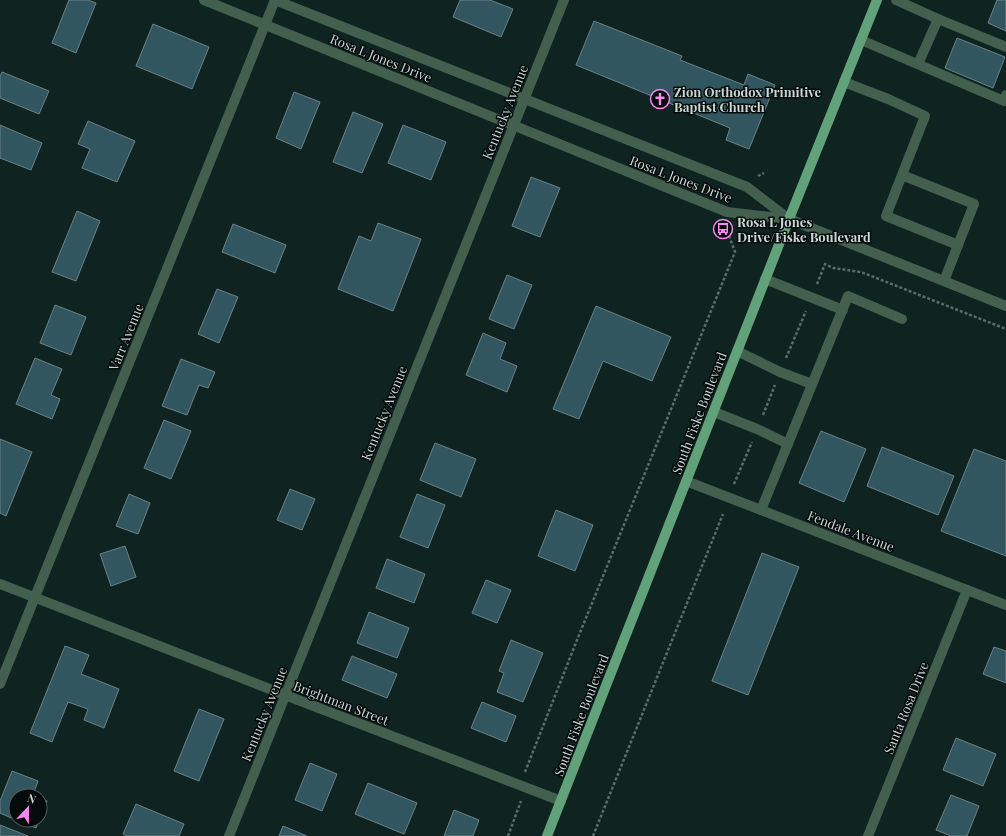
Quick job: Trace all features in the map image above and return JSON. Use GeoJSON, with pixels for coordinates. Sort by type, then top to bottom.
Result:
{"type":"FeatureCollection","features":[{"type":"Feature","properties":{"kind":"main road","name":"South Fiske Boulevard"},"geometry":{"type":"LineString","coordinates":[[547,836],[562,801],[765,279],[877,0]]}},
{"type":"Feature","properties":{"kind":"street","name":"Rosa L Jones Drive"},"geometry":{"type":"LineString","coordinates":[[204,0],[727,212],[789,219]]}},
{"type":"Feature","properties":{"kind":"street","name":"Rosa L Jones Drive"},"geometry":{"type":"LineString","coordinates":[[275,0],[746,187],[789,219]]}},
{"type":"Feature","properties":{"kind":"street","name":"Varr Avenue"},"geometry":{"type":"LineString","coordinates":[[0,684],[275,0]]}},
{"type":"Feature","properties":{"kind":"street","name":"Kentucky Avenue"},"geometry":{"type":"LineString","coordinates":[[229,836],[564,0]]}},
{"type":"Feature","properties":{"kind":"street"},"geometry":{"type":"LineString","coordinates":[[896,0],[1006,47]]}},
{"type":"Feature","properties":{"kind":"street"},"geometry":{"type":"LineString","coordinates":[[918,64],[938,19]]}},
{"type":"Feature","properties":{"kind":"street"},"geometry":{"type":"LineString","coordinates":[[861,40],[1004,101],[1006,95]]}},
{"type":"Feature","properties":{"kind":"street"},"geometry":{"type":"LineString","coordinates":[[844,82],[925,116],[886,216],[958,245]]}},
{"type":"Feature","properties":{"kind":"street"},"geometry":{"type":"LineString","coordinates":[[902,175],[974,204],[944,281]]}},
{"type":"Feature","properties":{"kind":"street"},"geometry":{"type":"LineString","coordinates":[[789,219],[1006,306]]}},
{"type":"Feature","properties":{"kind":"street"},"geometry":{"type":"LineString","coordinates":[[765,279],[843,310]]}},
{"type":"Feature","properties":{"kind":"street"},"geometry":{"type":"LineString","coordinates":[[761,510],[848,296],[902,319]]}},
{"type":"Feature","properties":{"kind":"street"},"geometry":{"type":"LineString","coordinates":[[737,351],[780,372],[812,384]]}},
{"type":"Feature","properties":{"kind":"street"},"geometry":{"type":"LineString","coordinates":[[714,412],[788,444]]}},
{"type":"Feature","properties":{"kind":"street","name":"Fendale Avenue"},"geometry":{"type":"LineString","coordinates":[[686,481],[1006,605]]}},
{"type":"Feature","properties":{"kind":"street","name":"Brightman Street"},"geometry":{"type":"LineString","coordinates":[[0,584],[562,801]]}},
{"type":"Feature","properties":{"kind":"street","name":"Santa Rosa Drive"},"geometry":{"type":"LineString","coordinates":[[868,836],[968,590]]}},
{"type":"Feature","properties":{"kind":"path"},"geometry":{"type":"LineString","coordinates":[[758,176],[764,173]]}},
{"type":"Feature","properties":{"kind":"path"},"geometry":{"type":"LineString","coordinates":[[508,836],[521,804],[526,772],[574,648],[735,252],[728,233]]}},
{"type":"Feature","properties":{"kind":"path"},"geometry":{"type":"LineString","coordinates":[[734,484],[744,462]]}},
{"type":"Feature","properties":{"kind":"path"},"geometry":{"type":"LineString","coordinates":[[593,836],[722,514]]}},
{"type":"Feature","properties":{"kind":"building"},"geometry":{"type":"Polygon","coordinates":[[[69,0],[88,0],[96,3],[76,53],[52,43],[69,0]]]}},
{"type":"Feature","properties":{"kind":"building"},"geometry":{"type":"Polygon","coordinates":[[[460,0],[490,0],[513,9],[501,37],[453,17],[460,0]]]}},
{"type":"Feature","properties":{"kind":"building"},"geometry":{"type":"Polygon","coordinates":[[[997,0],[1006,0],[1006,31],[988,23],[997,0]]]}},
{"type":"Feature","properties":{"kind":"building"},"geometry":{"type":"Polygon","coordinates":[[[594,21],[682,56],[680,60],[744,85],[748,74],[775,85],[749,149],[726,140],[730,128],[576,65],[594,21]]]}},
{"type":"Feature","properties":{"kind":"building"},"geometry":{"type":"Polygon","coordinates":[[[153,24],[209,47],[192,89],[136,66],[153,24]]]}},
{"type":"Feature","properties":{"kind":"building"},"geometry":{"type":"Polygon","coordinates":[[[957,38],[1005,57],[993,88],[945,68],[957,38]]]}},
{"type":"Feature","properties":{"kind":"building"},"geometry":{"type":"Polygon","coordinates":[[[2,72],[49,91],[39,114],[0,98],[0,77],[2,72]]]}},
{"type":"Feature","properties":{"kind":"building"},"geometry":{"type":"Polygon","coordinates":[[[294,92],[320,102],[301,149],[276,138],[294,92]]]}},
{"type":"Feature","properties":{"kind":"building"},"geometry":{"type":"Polygon","coordinates":[[[353,112],[383,124],[362,173],[333,162],[353,112]]]}},
{"type":"Feature","properties":{"kind":"building"},"geometry":{"type":"Polygon","coordinates":[[[88,121],[135,141],[117,182],[82,168],[90,149],[78,144],[88,121]]]}},
{"type":"Feature","properties":{"kind":"building"},"geometry":{"type":"Polygon","coordinates":[[[0,125],[42,143],[31,170],[0,158],[0,125]]]}},
{"type":"Feature","properties":{"kind":"building"},"geometry":{"type":"Polygon","coordinates":[[[403,125],[446,142],[431,180],[388,163],[403,125]]]}},
{"type":"Feature","properties":{"kind":"building"},"geometry":{"type":"Polygon","coordinates":[[[531,177],[560,188],[540,237],[512,226],[531,177]]]}},
{"type":"Feature","properties":{"kind":"building"},"geometry":{"type":"Polygon","coordinates":[[[77,211],[100,221],[76,281],[52,272],[77,211]]]}},
{"type":"Feature","properties":{"kind":"building"},"geometry":{"type":"Polygon","coordinates":[[[378,223],[421,239],[393,311],[338,289],[359,236],[371,241],[378,223]]]}},
{"type":"Feature","properties":{"kind":"building"},"geometry":{"type":"Polygon","coordinates":[[[233,224],[286,245],[275,273],[222,252],[233,224]]]}},
{"type":"Feature","properties":{"kind":"building"},"geometry":{"type":"Polygon","coordinates":[[[507,275],[532,285],[514,329],[489,319],[507,275]]]}},
{"type":"Feature","properties":{"kind":"building"},"geometry":{"type":"Polygon","coordinates":[[[217,289],[238,297],[219,343],[198,334],[217,289]]]}},
{"type":"Feature","properties":{"kind":"building"},"geometry":{"type":"Polygon","coordinates":[[[55,305],[86,317],[71,355],[40,343],[55,305]]]}},
{"type":"Feature","properties":{"kind":"building"},"geometry":{"type":"Polygon","coordinates":[[[596,306],[671,337],[652,381],[603,361],[579,419],[553,409],[596,306]]]}},
{"type":"Feature","properties":{"kind":"building"},"geometry":{"type":"Polygon","coordinates":[[[483,333],[506,343],[500,359],[517,366],[507,392],[466,375],[483,333]]]}},
{"type":"Feature","properties":{"kind":"building"},"geometry":{"type":"Polygon","coordinates":[[[35,358],[62,369],[51,395],[60,399],[52,419],[16,404],[35,358]]]}},
{"type":"Feature","properties":{"kind":"building"},"geometry":{"type":"Polygon","coordinates":[[[181,359],[215,372],[208,388],[199,385],[187,415],[162,406],[181,359]]]}},
{"type":"Feature","properties":{"kind":"building"},"geometry":{"type":"Polygon","coordinates":[[[164,420],[191,431],[171,479],[144,468],[164,420]]]}},
{"type":"Feature","properties":{"kind":"building"},"geometry":{"type":"Polygon","coordinates":[[[821,431],[866,449],[844,502],[799,483],[821,431]]]}},
{"type":"Feature","properties":{"kind":"building"},"geometry":{"type":"Polygon","coordinates":[[[0,439],[32,452],[6,516],[0,513],[0,439]]]}},
{"type":"Feature","properties":{"kind":"building"},"geometry":{"type":"Polygon","coordinates":[[[435,443],[476,459],[461,497],[420,480],[435,443]]]}},
{"type":"Feature","properties":{"kind":"building"},"geometry":{"type":"Polygon","coordinates":[[[882,447],[954,476],[938,515],[867,486],[882,447]]]}},
{"type":"Feature","properties":{"kind":"building"},"geometry":{"type":"Polygon","coordinates":[[[974,449],[1006,461],[1006,556],[941,531],[974,449]]]}},
{"type":"Feature","properties":{"kind":"building"},"geometry":{"type":"Polygon","coordinates":[[[290,489],[315,499],[302,530],[277,520],[290,489]]]}},
{"type":"Feature","properties":{"kind":"building"},"geometry":{"type":"Polygon","coordinates":[[[129,494],[150,503],[138,534],[116,526],[129,494]]]}},
{"type":"Feature","properties":{"kind":"building"},"geometry":{"type":"Polygon","coordinates":[[[417,494],[445,505],[428,548],[400,537],[417,494]]]}},
{"type":"Feature","properties":{"kind":"building"},"geometry":{"type":"Polygon","coordinates":[[[556,510],[593,525],[575,571],[538,556],[556,510]]]}},
{"type":"Feature","properties":{"kind":"building"},"geometry":{"type":"Polygon","coordinates":[[[125,546],[136,577],[111,586],[100,554],[125,546]]]}},
{"type":"Feature","properties":{"kind":"building"},"geometry":{"type":"Polygon","coordinates":[[[762,553],[799,567],[748,695],[712,681],[762,553]]]}},
{"type":"Feature","properties":{"kind":"building"},"geometry":{"type":"Polygon","coordinates":[[[387,559],[425,574],[414,603],[376,588],[387,559]]]}},
{"type":"Feature","properties":{"kind":"building"},"geometry":{"type":"Polygon","coordinates":[[[486,580],[511,590],[497,623],[472,613],[486,580]]]}},
{"type":"Feature","properties":{"kind":"building"},"geometry":{"type":"Polygon","coordinates":[[[369,612],[409,628],[397,658],[357,643],[369,612]]]}},
{"type":"Feature","properties":{"kind":"building"},"geometry":{"type":"Polygon","coordinates":[[[511,640],[543,653],[523,702],[497,692],[504,673],[499,671],[511,640]]]}},
{"type":"Feature","properties":{"kind":"building"},"geometry":{"type":"Polygon","coordinates":[[[65,646],[89,655],[81,674],[119,689],[104,728],[84,720],[88,709],[68,702],[52,742],[30,733],[65,646]]]}},
{"type":"Feature","properties":{"kind":"building"},"geometry":{"type":"Polygon","coordinates":[[[994,647],[1006,651],[1006,683],[983,674],[994,647]]]}},
{"type":"Feature","properties":{"kind":"building"},"geometry":{"type":"Polygon","coordinates":[[[352,656],[397,674],[387,698],[342,680],[352,656]]]}},
{"type":"Feature","properties":{"kind":"building"},"geometry":{"type":"Polygon","coordinates":[[[482,702],[516,716],[506,742],[471,728],[482,702]]]}},
{"type":"Feature","properties":{"kind":"building"},"geometry":{"type":"Polygon","coordinates":[[[199,709],[224,719],[199,781],[174,771],[199,709]]]}},
{"type":"Feature","properties":{"kind":"building"},"geometry":{"type":"Polygon","coordinates":[[[956,738],[996,754],[983,786],[943,770],[956,738]]]}},
{"type":"Feature","properties":{"kind":"building"},"geometry":{"type":"Polygon","coordinates":[[[310,763],[337,774],[322,811],[295,800],[310,763]]]}},
{"type":"Feature","properties":{"kind":"building"},"geometry":{"type":"Polygon","coordinates":[[[12,771],[38,781],[36,788],[8,788],[8,816],[0,813],[0,801],[12,771]]]}},
{"type":"Feature","properties":{"kind":"building"},"geometry":{"type":"Polygon","coordinates":[[[368,783],[417,803],[404,834],[355,814],[368,783]]]}},
{"type":"Feature","properties":{"kind":"building"},"geometry":{"type":"Polygon","coordinates":[[[951,795],[979,806],[967,836],[951,836],[936,830],[951,795]]]}},
{"type":"Feature","properties":{"kind":"building"},"geometry":{"type":"Polygon","coordinates":[[[136,804],[184,824],[179,836],[127,836],[123,834],[136,804]]]}},
{"type":"Feature","properties":{"kind":"building"},"geometry":{"type":"Polygon","coordinates":[[[454,810],[479,820],[473,836],[444,836],[454,810]]]}},
{"type":"Feature","properties":{"kind":"building"},"geometry":{"type":"Polygon","coordinates":[[[0,825],[28,836],[0,836],[0,825]]]}},
{"type":"Feature","properties":{"kind":"building"},"geometry":{"type":"Polygon","coordinates":[[[283,826],[307,836],[279,836],[283,826]]]}},
{"type":"Feature","properties":{"kind":"place","name":"Zion Orthodox Primitive Baptist Church"},"geometry":{"type":"Point","coordinates":[660,99]}},
{"type":"Feature","properties":{"kind":"place","name":"Rosa L Jones Drive/Fiske Boulevard"},"geometry":{"type":"Point","coordinates":[723,229]}}]}
